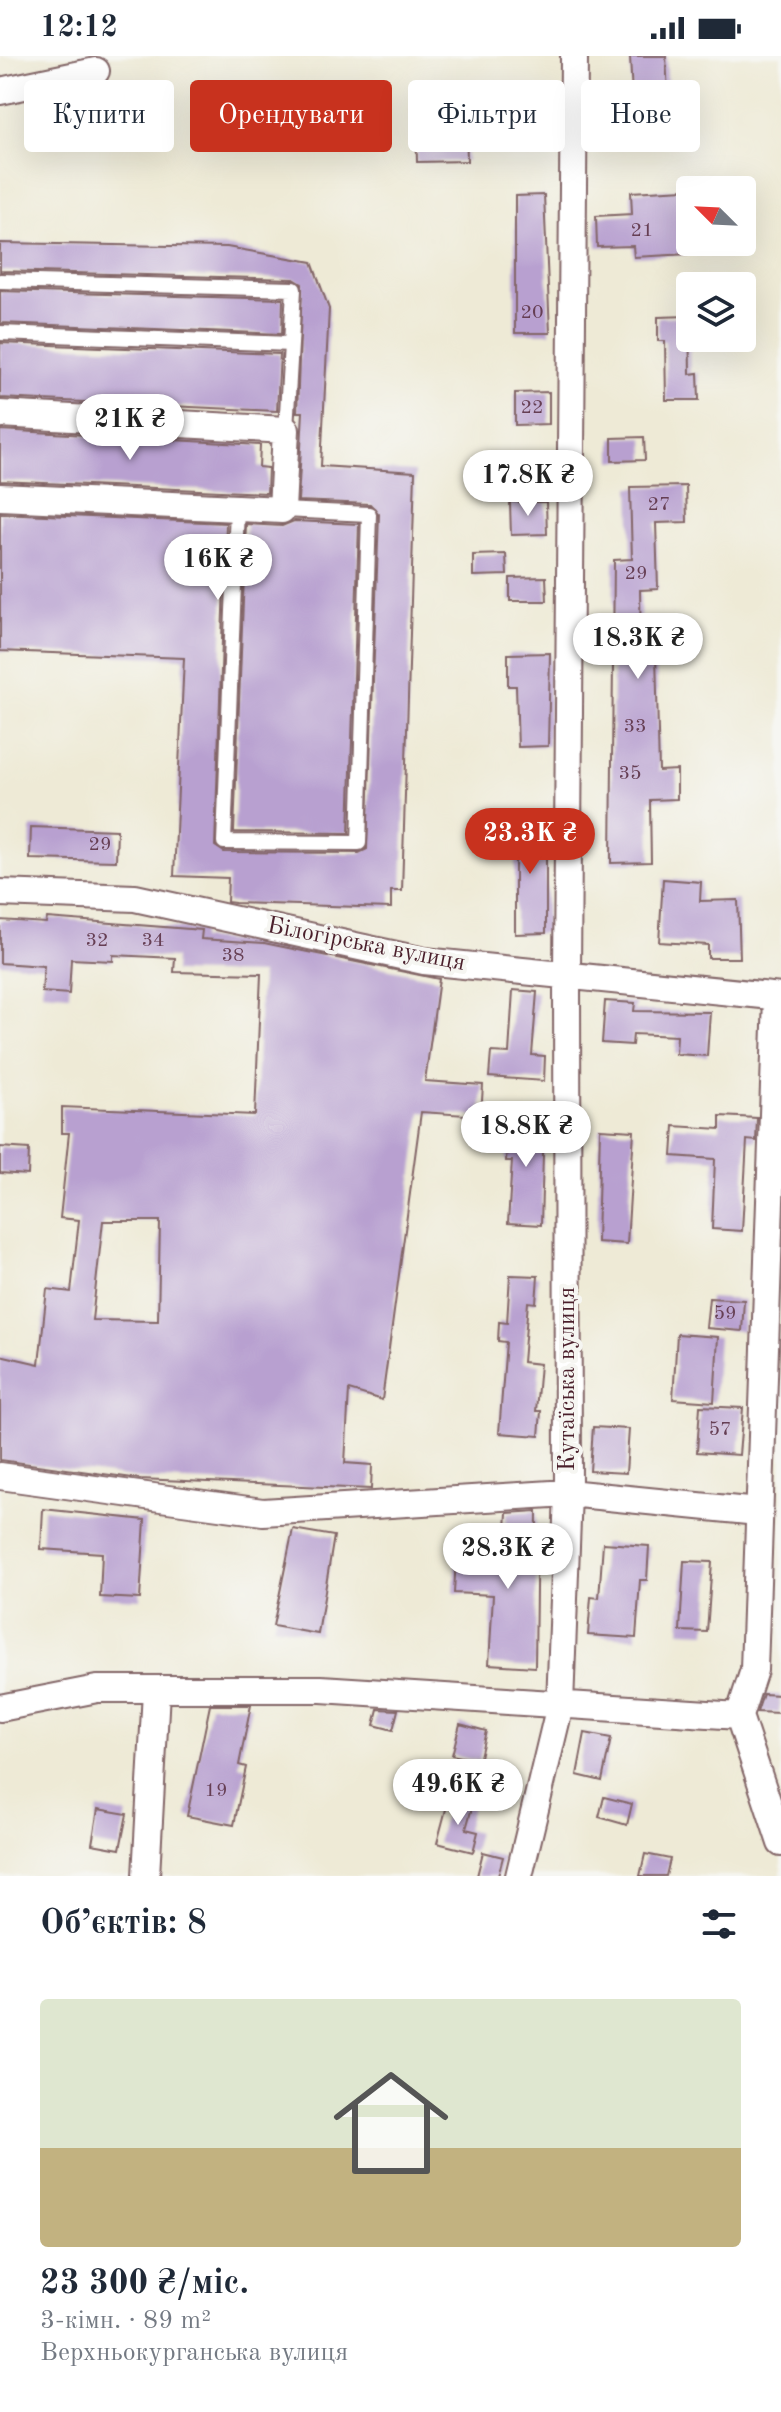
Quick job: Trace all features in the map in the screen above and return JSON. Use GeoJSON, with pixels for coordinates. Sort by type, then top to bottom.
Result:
{"type":"FeatureCollection","features":[{"type":"Feature","properties":{"kind":"street","name":"Кутаїська вулиця"},"geometry":{"type":"LineString","coordinates":[[519,1876],[560,1705],[568,1493],[567,973],[574,56]]}},
{"type":"Feature","properties":{"kind":"street"},"geometry":{"type":"LineString","coordinates":[[0,91],[96,71]]}},
{"type":"Feature","properties":{"kind":"street"},"geometry":{"type":"LineString","coordinates":[[0,414],[286,430],[282,510],[0,497]]}},
{"type":"Feature","properties":{"kind":"street","name":"Білогірська вулиця"},"geometry":{"type":"LineString","coordinates":[[0,893],[135,898],[424,961],[567,973],[779,997]]}},
{"type":"Feature","properties":{"kind":"street"},"geometry":{"type":"LineString","coordinates":[[779,997],[754,1670],[739,1716],[781,1843]]}},
{"type":"Feature","properties":{"kind":"street"},"geometry":{"type":"LineString","coordinates":[[0,1476],[263,1512],[568,1493],[758,1512]]}},
{"type":"Feature","properties":{"kind":"street"},"geometry":{"type":"LineString","coordinates":[[0,1708],[97,1689],[321,1689],[739,1716]]}},
{"type":"Feature","properties":{"kind":"street"},"geometry":{"type":"LineString","coordinates":[[146,1876],[156,1691]]}},
{"type":"Feature","properties":{"kind":"lane"},"geometry":{"type":"LineString","coordinates":[[0,281],[294,289],[286,430]]}},
{"type":"Feature","properties":{"kind":"lane"},"geometry":{"type":"LineString","coordinates":[[0,333],[291,344]]}},
{"type":"Feature","properties":{"kind":"lane"},"geometry":{"type":"LineString","coordinates":[[237,508],[224,842],[359,843],[369,514],[282,510]]}},
{"type":"Feature","properties":{"kind":"building"},"geometry":{"type":"Polygon","coordinates":[[[630,56],[666,56],[667,80],[631,80],[630,56]]]}},
{"type":"Feature","properties":{"kind":"building"},"geometry":{"type":"Polygon","coordinates":[[[417,152],[467,152],[467,161],[417,162],[417,152]]]}},
{"type":"Feature","properties":{"kind":"building"},"geometry":{"type":"Polygon","coordinates":[[[676,190],[676,255],[634,257],[633,246],[597,247],[596,216],[632,214],[631,192],[676,190]]]}},
{"type":"Feature","properties":{"kind":"building"},"geometry":{"type":"Polygon","coordinates":[[[544,195],[550,333],[515,333],[515,196],[544,195]]]}},
{"type":"Feature","properties":{"kind":"building"},"geometry":{"type":"Polygon","coordinates":[[[0,243],[227,247],[312,262],[329,309],[321,466],[415,472],[402,891],[391,891],[391,908],[227,902],[228,878],[174,876],[184,658],[0,651],[0,513],[226,523],[215,846],[224,852],[359,853],[367,849],[379,514],[370,504],[298,501],[303,412],[297,412],[302,284],[294,279],[0,271],[0,243]]]}},
{"type":"Feature","properties":{"kind":"building"},"geometry":{"type":"Polygon","coordinates":[[[0,291],[283,299],[282,334],[0,323],[0,291]]]}},
{"type":"Feature","properties":{"kind":"building"},"geometry":{"type":"Polygon","coordinates":[[[676,316],[676,352],[690,352],[690,374],[698,373],[699,400],[666,400],[665,341],[658,341],[658,317],[676,316]]]}},
{"type":"Feature","properties":{"kind":"building"},"geometry":{"type":"Polygon","coordinates":[[[0,343],[280,354],[277,411],[0,398],[0,343]]]}},
{"type":"Feature","properties":{"kind":"building"},"geometry":{"type":"Polygon","coordinates":[[[549,392],[549,424],[515,425],[515,393],[549,392]]]}},
{"type":"Feature","properties":{"kind":"building"},"geometry":{"type":"Polygon","coordinates":[[[0,430],[260,445],[259,467],[268,468],[267,493],[0,481],[0,430]]]}},
{"type":"Feature","properties":{"kind":"building"},"geometry":{"type":"Polygon","coordinates":[[[644,437],[645,460],[612,461],[612,438],[644,437]]]}},
{"type":"Feature","properties":{"kind":"building"},"geometry":{"type":"Polygon","coordinates":[[[686,486],[687,522],[656,523],[658,589],[640,590],[641,654],[656,654],[659,771],[677,770],[677,799],[650,800],[651,862],[611,863],[614,560],[632,559],[630,487],[686,486]]]}},
{"type":"Feature","properties":{"kind":"building"},"geometry":{"type":"Polygon","coordinates":[[[510,502],[546,502],[547,534],[511,535],[510,502]]]}},
{"type":"Feature","properties":{"kind":"building"},"geometry":{"type":"Polygon","coordinates":[[[294,521],[359,524],[349,833],[234,832],[246,524],[282,526],[294,521]]]}},
{"type":"Feature","properties":{"kind":"building"},"geometry":{"type":"Polygon","coordinates":[[[506,554],[507,575],[473,576],[473,555],[506,554]]]}},
{"type":"Feature","properties":{"kind":"building"},"geometry":{"type":"Polygon","coordinates":[[[546,577],[547,601],[510,601],[510,578],[546,577]]]}},
{"type":"Feature","properties":{"kind":"building"},"geometry":{"type":"Polygon","coordinates":[[[550,653],[548,746],[518,747],[516,686],[508,686],[508,654],[550,653]]]}},
{"type":"Feature","properties":{"kind":"building"},"geometry":{"type":"Polygon","coordinates":[[[546,817],[546,933],[515,934],[515,818],[546,817]]]}},
{"type":"Feature","properties":{"kind":"building"},"geometry":{"type":"Polygon","coordinates":[[[31,827],[117,830],[116,861],[30,859],[31,827]]]}},
{"type":"Feature","properties":{"kind":"building"},"geometry":{"type":"Polygon","coordinates":[[[663,879],[701,882],[700,901],[738,900],[740,958],[708,958],[708,945],[659,942],[663,879]]]}},
{"type":"Feature","properties":{"kind":"building"},"geometry":{"type":"Polygon","coordinates":[[[47,918],[202,930],[201,939],[264,943],[439,979],[425,1081],[483,1085],[481,1116],[421,1112],[382,1400],[349,1390],[345,1463],[372,1465],[371,1489],[140,1479],[0,1460],[0,1355],[39,1364],[47,1289],[71,1292],[79,1220],[60,1218],[69,1133],[62,1133],[62,1107],[255,1115],[261,974],[174,972],[175,958],[113,955],[113,961],[71,959],[69,994],[42,992],[44,966],[0,963],[0,920],[46,923],[47,918]],[[103,1221],[92,1320],[158,1321],[160,1221],[103,1221]]]}},
{"type":"Feature","properties":{"kind":"building"},"geometry":{"type":"Polygon","coordinates":[[[513,990],[537,992],[532,1055],[545,1056],[544,1081],[489,1077],[491,1052],[509,1053],[513,990]]]}},
{"type":"Feature","properties":{"kind":"building"},"geometry":{"type":"Polygon","coordinates":[[[605,1001],[635,1003],[634,1011],[710,1012],[707,1056],[676,1054],[677,1036],[633,1034],[632,1045],[602,1043],[605,1001]]]}},
{"type":"Feature","properties":{"kind":"building"},"geometry":{"type":"Polygon","coordinates":[[[509,1116],[544,1118],[541,1225],[508,1223],[512,1161],[506,1161],[509,1116]]]}},
{"type":"Feature","properties":{"kind":"building"},"geometry":{"type":"Polygon","coordinates":[[[720,1116],[757,1118],[756,1141],[747,1140],[742,1231],[712,1229],[715,1159],[672,1156],[674,1126],[720,1129],[720,1116]]]}},
{"type":"Feature","properties":{"kind":"building"},"geometry":{"type":"Polygon","coordinates":[[[600,1129],[634,1131],[627,1244],[597,1242],[600,1129]]]}},
{"type":"Feature","properties":{"kind":"building"},"geometry":{"type":"Polygon","coordinates":[[[0,1147],[29,1149],[28,1175],[0,1173],[0,1147]]]}},
{"type":"Feature","properties":{"kind":"building"},"geometry":{"type":"Polygon","coordinates":[[[510,1275],[538,1276],[536,1303],[528,1302],[523,1362],[540,1364],[536,1411],[541,1411],[539,1436],[499,1433],[506,1342],[498,1341],[499,1322],[507,1323],[510,1275]]]}},
{"type":"Feature","properties":{"kind":"building"},"geometry":{"type":"Polygon","coordinates":[[[709,1298],[744,1300],[742,1331],[706,1328],[709,1298]]]}},
{"type":"Feature","properties":{"kind":"building"},"geometry":{"type":"Polygon","coordinates":[[[677,1334],[718,1337],[714,1402],[673,1399],[677,1334]]]}},
{"type":"Feature","properties":{"kind":"building"},"geometry":{"type":"Polygon","coordinates":[[[700,1406],[743,1408],[739,1455],[697,1452],[700,1406]]]}},
{"type":"Feature","properties":{"kind":"building"},"geometry":{"type":"Polygon","coordinates":[[[593,1427],[629,1429],[626,1473],[590,1471],[593,1427]]]}},
{"type":"Feature","properties":{"kind":"building"},"geometry":{"type":"Polygon","coordinates":[[[43,1509],[145,1520],[140,1599],[100,1597],[102,1553],[41,1549],[43,1509]]]}},
{"type":"Feature","properties":{"kind":"building"},"geometry":{"type":"Polygon","coordinates":[[[537,1511],[535,1667],[489,1664],[493,1595],[454,1593],[456,1557],[504,1560],[507,1513],[537,1511]]]}},
{"type":"Feature","properties":{"kind":"building"},"geometry":{"type":"Polygon","coordinates":[[[293,1529],[334,1536],[318,1634],[273,1626],[293,1529]]]}},
{"type":"Feature","properties":{"kind":"building"},"geometry":{"type":"Polygon","coordinates":[[[603,1543],[649,1546],[647,1580],[640,1580],[636,1638],[588,1635],[591,1597],[599,1598],[603,1543]]]}},
{"type":"Feature","properties":{"kind":"building"},"geometry":{"type":"Polygon","coordinates":[[[684,1561],[712,1562],[707,1632],[680,1631],[684,1561]]]}},
{"type":"Feature","properties":{"kind":"building"},"geometry":{"type":"Polygon","coordinates":[[[763,1694],[780,1695],[779,1713],[757,1712],[763,1694]]]}},
{"type":"Feature","properties":{"kind":"building"},"geometry":{"type":"Polygon","coordinates":[[[210,1705],[251,1705],[239,1765],[246,1767],[234,1825],[187,1816],[210,1705]]]}},
{"type":"Feature","properties":{"kind":"building"},"geometry":{"type":"Polygon","coordinates":[[[378,1709],[398,1710],[393,1730],[374,1725],[378,1709]]]}},
{"type":"Feature","properties":{"kind":"building"},"geometry":{"type":"Polygon","coordinates":[[[460,1724],[486,1731],[479,1761],[452,1755],[460,1724]]]}},
{"type":"Feature","properties":{"kind":"building"},"geometry":{"type":"Polygon","coordinates":[[[585,1733],[611,1738],[602,1781],[577,1775],[585,1733]]]}},
{"type":"Feature","properties":{"kind":"building"},"geometry":{"type":"Polygon","coordinates":[[[604,1797],[632,1804],[627,1825],[599,1817],[604,1797]]]}},
{"type":"Feature","properties":{"kind":"building"},"geometry":{"type":"Polygon","coordinates":[[[449,1798],[473,1804],[466,1829],[478,1832],[473,1852],[437,1843],[449,1798]]]}},
{"type":"Feature","properties":{"kind":"building"},"geometry":{"type":"Polygon","coordinates":[[[98,1809],[127,1814],[120,1849],[92,1844],[98,1809]]]}},
{"type":"Feature","properties":{"kind":"building"},"geometry":{"type":"Polygon","coordinates":[[[483,1852],[503,1857],[498,1876],[477,1876],[483,1852]]]}},
{"type":"Feature","properties":{"kind":"building"},"geometry":{"type":"Polygon","coordinates":[[[645,1854],[670,1859],[666,1876],[640,1876],[645,1854]]]}}]}
